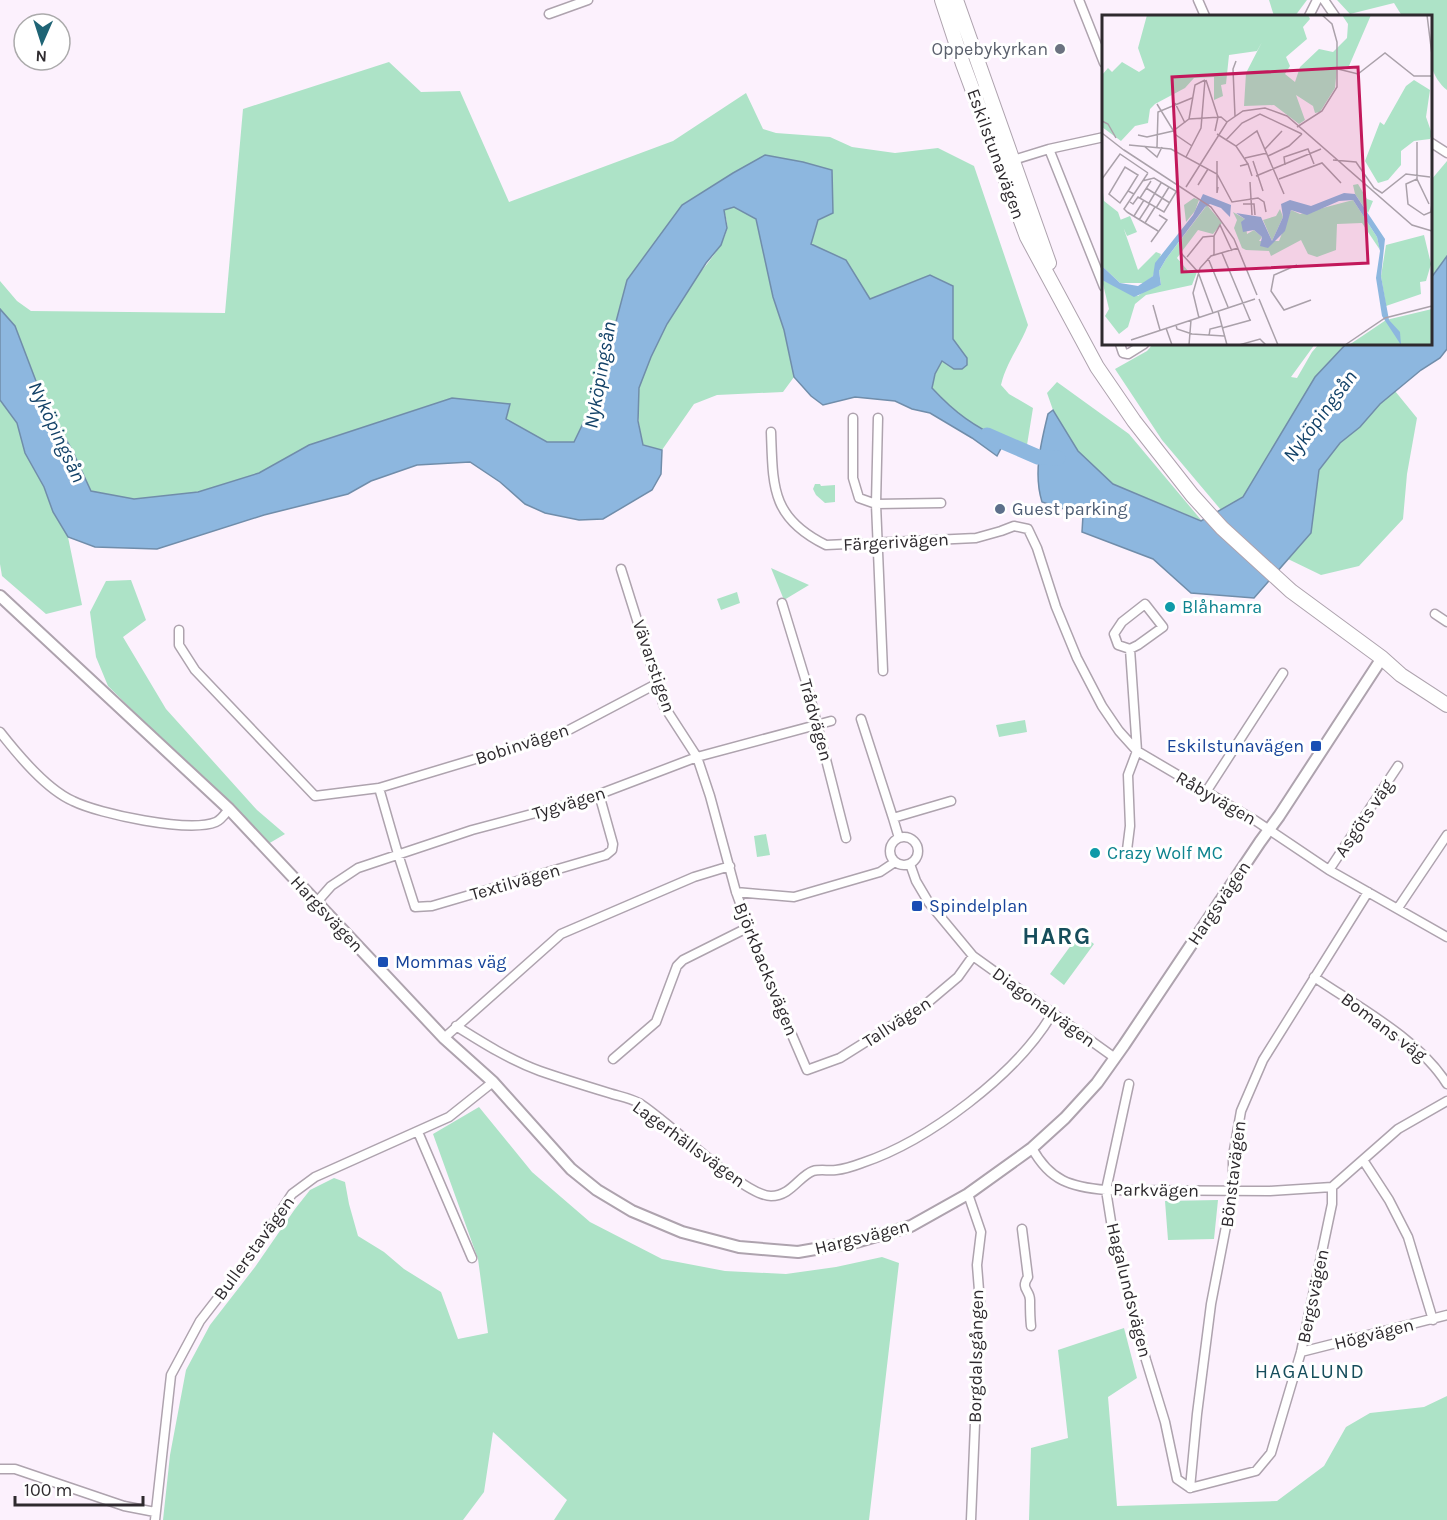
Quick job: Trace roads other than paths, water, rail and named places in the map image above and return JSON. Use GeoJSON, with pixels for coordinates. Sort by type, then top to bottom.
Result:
{"type":"FeatureCollection","features":[{"type":"Feature","properties":{"kind":"main road","name":"Eskilstunavägen"},"geometry":{"type":"LineString","coordinates":[[942,0],[963,64],[1007,163]]}},
{"type":"Feature","properties":{"kind":"main road","name":"Eskilstunavägen"},"geometry":{"type":"LineString","coordinates":[[956,0],[1007,163],[1027,237],[1097,367],[1134,421],[1192,495],[1222,528],[1291,591],[1382,658],[1401,675],[1447,705]]}},
{"type":"Feature","properties":{"kind":"main road","name":"Eskilstunavägen"},"geometry":{"type":"LineString","coordinates":[[1382,658],[1405,669],[1447,696]]}},
{"type":"Feature","properties":{"kind":"street"},"geometry":{"type":"LineString","coordinates":[[549,14],[588,0]]}},
{"type":"Feature","properties":{"kind":"street"},"geometry":{"type":"LineString","coordinates":[[1079,0],[1102,58]]}},
{"type":"Feature","properties":{"kind":"street"},"geometry":{"type":"LineString","coordinates":[[1198,0],[1204,15]]}},
{"type":"Feature","properties":{"kind":"street"},"geometry":{"type":"LineString","coordinates":[[1310,15],[1317,0]]}},
{"type":"Feature","properties":{"kind":"street"},"geometry":{"type":"LineString","coordinates":[[1324,0],[1334,15]]}},
{"type":"Feature","properties":{"kind":"street"},"geometry":{"type":"LineString","coordinates":[[1007,163],[1049,149],[1102,137]]}},
{"type":"Feature","properties":{"kind":"street"},"geometry":{"type":"LineString","coordinates":[[1432,143],[1447,153]]}},
{"type":"Feature","properties":{"kind":"street"},"geometry":{"type":"LineString","coordinates":[[1049,149],[1102,282]]}},
{"type":"Feature","properties":{"kind":"street"},"geometry":{"type":"LineString","coordinates":[[1120,345],[1123,353],[1128,354],[1142,345]]}},
{"type":"Feature","properties":{"kind":"street"},"geometry":{"type":"LineString","coordinates":[[853,418],[853,478],[859,498],[876,504],[941,503]]}},
{"type":"Feature","properties":{"kind":"street"},"geometry":{"type":"LineString","coordinates":[[878,418],[876,504],[884,671]]}},
{"type":"Feature","properties":{"kind":"street","name":"Färgerivägen"},"geometry":{"type":"LineString","coordinates":[[771,432],[773,477],[778,501],[784,513],[808,536],[826,545],[976,538],[1014,526],[1028,529]]}},
{"type":"Feature","properties":{"kind":"street","name":"Råbyvägen"},"geometry":{"type":"LineString","coordinates":[[1028,529],[1077,658],[1102,706],[1137,752],[1269,830],[1329,870],[1447,937]]}},
{"type":"Feature","properties":{"kind":"street","name":"Vävarstigen"},"geometry":{"type":"LineString","coordinates":[[621,569],[664,706],[696,757]]}},
{"type":"Feature","properties":{"kind":"street","name":"Hargsvägen"},"geometry":{"type":"LineString","coordinates":[[0,596],[229,809],[444,1038],[494,1082],[571,1169],[597,1190],[632,1211],[682,1232],[739,1246],[798,1252],[856,1242],[911,1226],[968,1194],[1032,1148],[1065,1118],[1097,1083],[1115,1058],[1382,658]]}},
{"type":"Feature","properties":{"kind":"street","name":"Trådvägen"},"geometry":{"type":"LineString","coordinates":[[782,603],[817,724],[846,838]]}},
{"type":"Feature","properties":{"kind":"street"},"geometry":{"type":"LineString","coordinates":[[1145,604],[1163,627],[1130,649],[1118,645],[1114,633],[1122,622],[1145,604]]}},
{"type":"Feature","properties":{"kind":"street"},"geometry":{"type":"LineString","coordinates":[[1435,614],[1447,622]]}},
{"type":"Feature","properties":{"kind":"street","name":"Bobinvägen"},"geometry":{"type":"LineString","coordinates":[[179,630],[179,645],[195,670],[315,796],[379,788],[565,732],[658,683]]}},
{"type":"Feature","properties":{"kind":"street"},"geometry":{"type":"LineString","coordinates":[[1126,850],[1131,814],[1128,775],[1137,752],[1130,649]]}},
{"type":"Feature","properties":{"kind":"street"},"geometry":{"type":"LineString","coordinates":[[1206,792],[1282,673]]}},
{"type":"Feature","properties":{"kind":"street"},"geometry":{"type":"LineString","coordinates":[[861,718],[899,838]]}},
{"type":"Feature","properties":{"kind":"street","name":"Tygvägen"},"geometry":{"type":"LineString","coordinates":[[316,903],[331,886],[358,868],[472,830],[599,795],[696,757],[831,720]]}},
{"type":"Feature","properties":{"kind":"street"},"geometry":{"type":"LineString","coordinates":[[0,732],[19,756],[51,786],[72,801],[106,813],[156,823],[206,825],[219,821],[229,809]]}},
{"type":"Feature","properties":{"kind":"street"},"geometry":{"type":"LineString","coordinates":[[444,1038],[561,934],[694,877],[730,866],[696,757]]}},
{"type":"Feature","properties":{"kind":"street","name":"Asgöts väg"},"geometry":{"type":"LineString","coordinates":[[1329,870],[1398,766]]}},
{"type":"Feature","properties":{"kind":"street"},"geometry":{"type":"LineString","coordinates":[[379,788],[398,854]]}},
{"type":"Feature","properties":{"kind":"street","name":"Textilvägen"},"geometry":{"type":"LineString","coordinates":[[398,854],[416,907],[432,906],[606,855],[612,850],[613,844],[599,795]]}},
{"type":"Feature","properties":{"kind":"street"},"geometry":{"type":"LineString","coordinates":[[893,818],[951,801]]}},
{"type":"Feature","properties":{"kind":"street"},"geometry":{"type":"LineString","coordinates":[[1398,908],[1447,836]]}},
{"type":"Feature","properties":{"kind":"street"},"geometry":{"type":"LineString","coordinates":[[899,838],[909,838],[918,848],[917,858],[910,864],[902,866],[895,862],[890,851],[893,843],[899,838]]}},
{"type":"Feature","properties":{"kind":"street"},"geometry":{"type":"LineString","coordinates":[[736,892],[794,897],[880,872],[895,862]]}},
{"type":"Feature","properties":{"kind":"street","name":"Diagonalvägen"},"geometry":{"type":"LineString","coordinates":[[910,864],[916,881],[929,903],[973,956],[1115,1058]]}},
{"type":"Feature","properties":{"kind":"street","name":"Björkbacksvägen"},"geometry":{"type":"LineString","coordinates":[[730,866],[736,892],[764,970],[807,1070]]}},
{"type":"Feature","properties":{"kind":"street","name":"Bönstavägen"},"geometry":{"type":"LineString","coordinates":[[1190,1488],[1211,1304],[1233,1190],[1233,1156],[1241,1112],[1263,1060],[1368,892]]}},
{"type":"Feature","properties":{"kind":"street"},"geometry":{"type":"LineString","coordinates":[[613,1059],[656,1022],[677,966],[683,960],[749,927]]}},
{"type":"Feature","properties":{"kind":"street","name":"Tallvägen"},"geometry":{"type":"LineString","coordinates":[[807,1070],[840,1058],[926,1004],[958,977],[973,956]]}},
{"type":"Feature","properties":{"kind":"street","name":"Bomans väg"},"geometry":{"type":"LineString","coordinates":[[1314,977],[1417,1047],[1438,1070],[1447,1084]]}},
{"type":"Feature","properties":{"kind":"street","name":"Lagerhällsvägen"},"geometry":{"type":"LineString","coordinates":[[456,1026],[496,1051],[537,1070],[637,1102],[725,1171],[757,1193],[772,1196],[788,1191],[813,1171],[839,1170],[863,1163],[920,1136],[992,1082],[1041,1031],[1052,1014]]}},
{"type":"Feature","properties":{"kind":"street","name":"Bullerstavägen"},"geometry":{"type":"LineString","coordinates":[[155,1516],[171,1375],[200,1322],[255,1250],[292,1194],[315,1177],[449,1117],[494,1082]]}},
{"type":"Feature","properties":{"kind":"street","name":"Hagalundsvägen"},"geometry":{"type":"LineString","coordinates":[[1129,1084],[1106,1190],[1115,1246],[1165,1422],[1177,1479],[1190,1488]]}},
{"type":"Feature","properties":{"kind":"street"},"geometry":{"type":"LineString","coordinates":[[1332,1187],[1398,1129],[1447,1101]]}},
{"type":"Feature","properties":{"kind":"street"},"geometry":{"type":"LineString","coordinates":[[418,1132],[472,1258]]}},
{"type":"Feature","properties":{"kind":"street","name":"Parkvägen"},"geometry":{"type":"LineString","coordinates":[[1032,1148],[1039,1161],[1058,1179],[1080,1187],[1106,1190],[1270,1191],[1332,1187]]}},
{"type":"Feature","properties":{"kind":"street"},"geometry":{"type":"LineString","coordinates":[[1363,1160],[1389,1200],[1408,1237],[1432,1320]]}},
{"type":"Feature","properties":{"kind":"street","name":"Bergsvägen"},"geometry":{"type":"LineString","coordinates":[[1190,1488],[1256,1471],[1271,1453],[1301,1352],[1332,1204],[1332,1187]]}},
{"type":"Feature","properties":{"kind":"street","name":"Borgdalsgången"},"geometry":{"type":"LineString","coordinates":[[968,1194],[981,1232],[977,1264],[980,1303],[971,1520]]}},
{"type":"Feature","properties":{"kind":"street"},"geometry":{"type":"LineString","coordinates":[[1022,1229],[1028,1277],[1025,1282],[1029,1296],[1031,1326]]}},
{"type":"Feature","properties":{"kind":"street","name":"Högvägen"},"geometry":{"type":"LineString","coordinates":[[1301,1352],[1447,1315]]}},
{"type":"Feature","properties":{"kind":"street"},"geometry":{"type":"LineString","coordinates":[[0,1468],[15,1469],[155,1516]]}},
{"type":"Feature","properties":{"kind":"water"},"geometry":{"type":"Polygon","coordinates":[[[765,155],[832,170],[833,213],[818,220],[811,244],[846,260],[870,299],[930,275],[953,286],[953,339],[967,358],[967,365],[962,369],[954,369],[942,361],[935,374],[932,388],[966,419],[1005,441],[997,456],[930,413],[912,409],[895,401],[855,397],[823,405],[811,396],[794,377],[756,219],[734,207],[724,210],[727,228],[721,245],[706,263],[667,324],[639,388],[638,421],[643,445],[662,450],[661,474],[652,490],[603,519],[579,520],[545,513],[525,504],[500,482],[470,462],[417,465],[371,481],[348,494],[264,515],[157,549],[95,547],[68,537],[53,512],[44,487],[25,453],[17,423],[0,400],[0,309],[15,326],[39,389],[91,491],[134,499],[198,492],[259,473],[309,445],[452,398],[510,404],[506,419],[547,442],[574,442],[588,413],[608,352],[627,280],[682,205],[765,155]]]}},
{"type":"Feature","properties":{"kind":"water"},"geometry":{"type":"Polygon","coordinates":[[[1447,256],[1447,349],[1440,358],[1421,370],[1380,404],[1360,427],[1340,443],[1319,470],[1311,533],[1254,598],[1191,593],[1153,559],[1082,532],[1083,515],[1042,502],[1038,480],[1039,458],[1048,414],[1053,410],[1078,451],[1113,484],[1201,521],[1243,497],[1315,377],[1345,345],[1432,345],[1432,277],[1447,256]]]}},
{"type":"Feature","properties":{"kind":"waterway","name":"Nyköpingsån"},"geometry":{"type":"LineString","coordinates":[[987,435],[1038,457],[1058,458]]}},
{"type":"Feature","properties":{"kind":"place","name":"Oppebykyrkan"},"geometry":{"type":"Point","coordinates":[1060,49]}},
{"type":"Feature","properties":{"kind":"place","name":"Guest parking"},"geometry":{"type":"Point","coordinates":[1000,509]}},
{"type":"Feature","properties":{"kind":"place","name":"Blåhamra"},"geometry":{"type":"Point","coordinates":[1170,607]}},
{"type":"Feature","properties":{"kind":"place","name":"Eskilstunavägen"},"geometry":{"type":"Point","coordinates":[1316,746]}},
{"type":"Feature","properties":{"kind":"place","name":"Crazy Wolf MC"},"geometry":{"type":"Point","coordinates":[1095,853]}},
{"type":"Feature","properties":{"kind":"place","name":"Spindelplan"},"geometry":{"type":"Point","coordinates":[917,906]}},
{"type":"Feature","properties":{"kind":"place","name":"Mommas väg"},"geometry":{"type":"Point","coordinates":[383,962]}},
{"type":"Feature","properties":{"kind":"district","name":"HARG"},"geometry":{"type":"Point","coordinates":[1057,936]}},
{"type":"Feature","properties":{"kind":"district","name":"HAGALUND"},"geometry":{"type":"Point","coordinates":[1310,1371]}}]}
